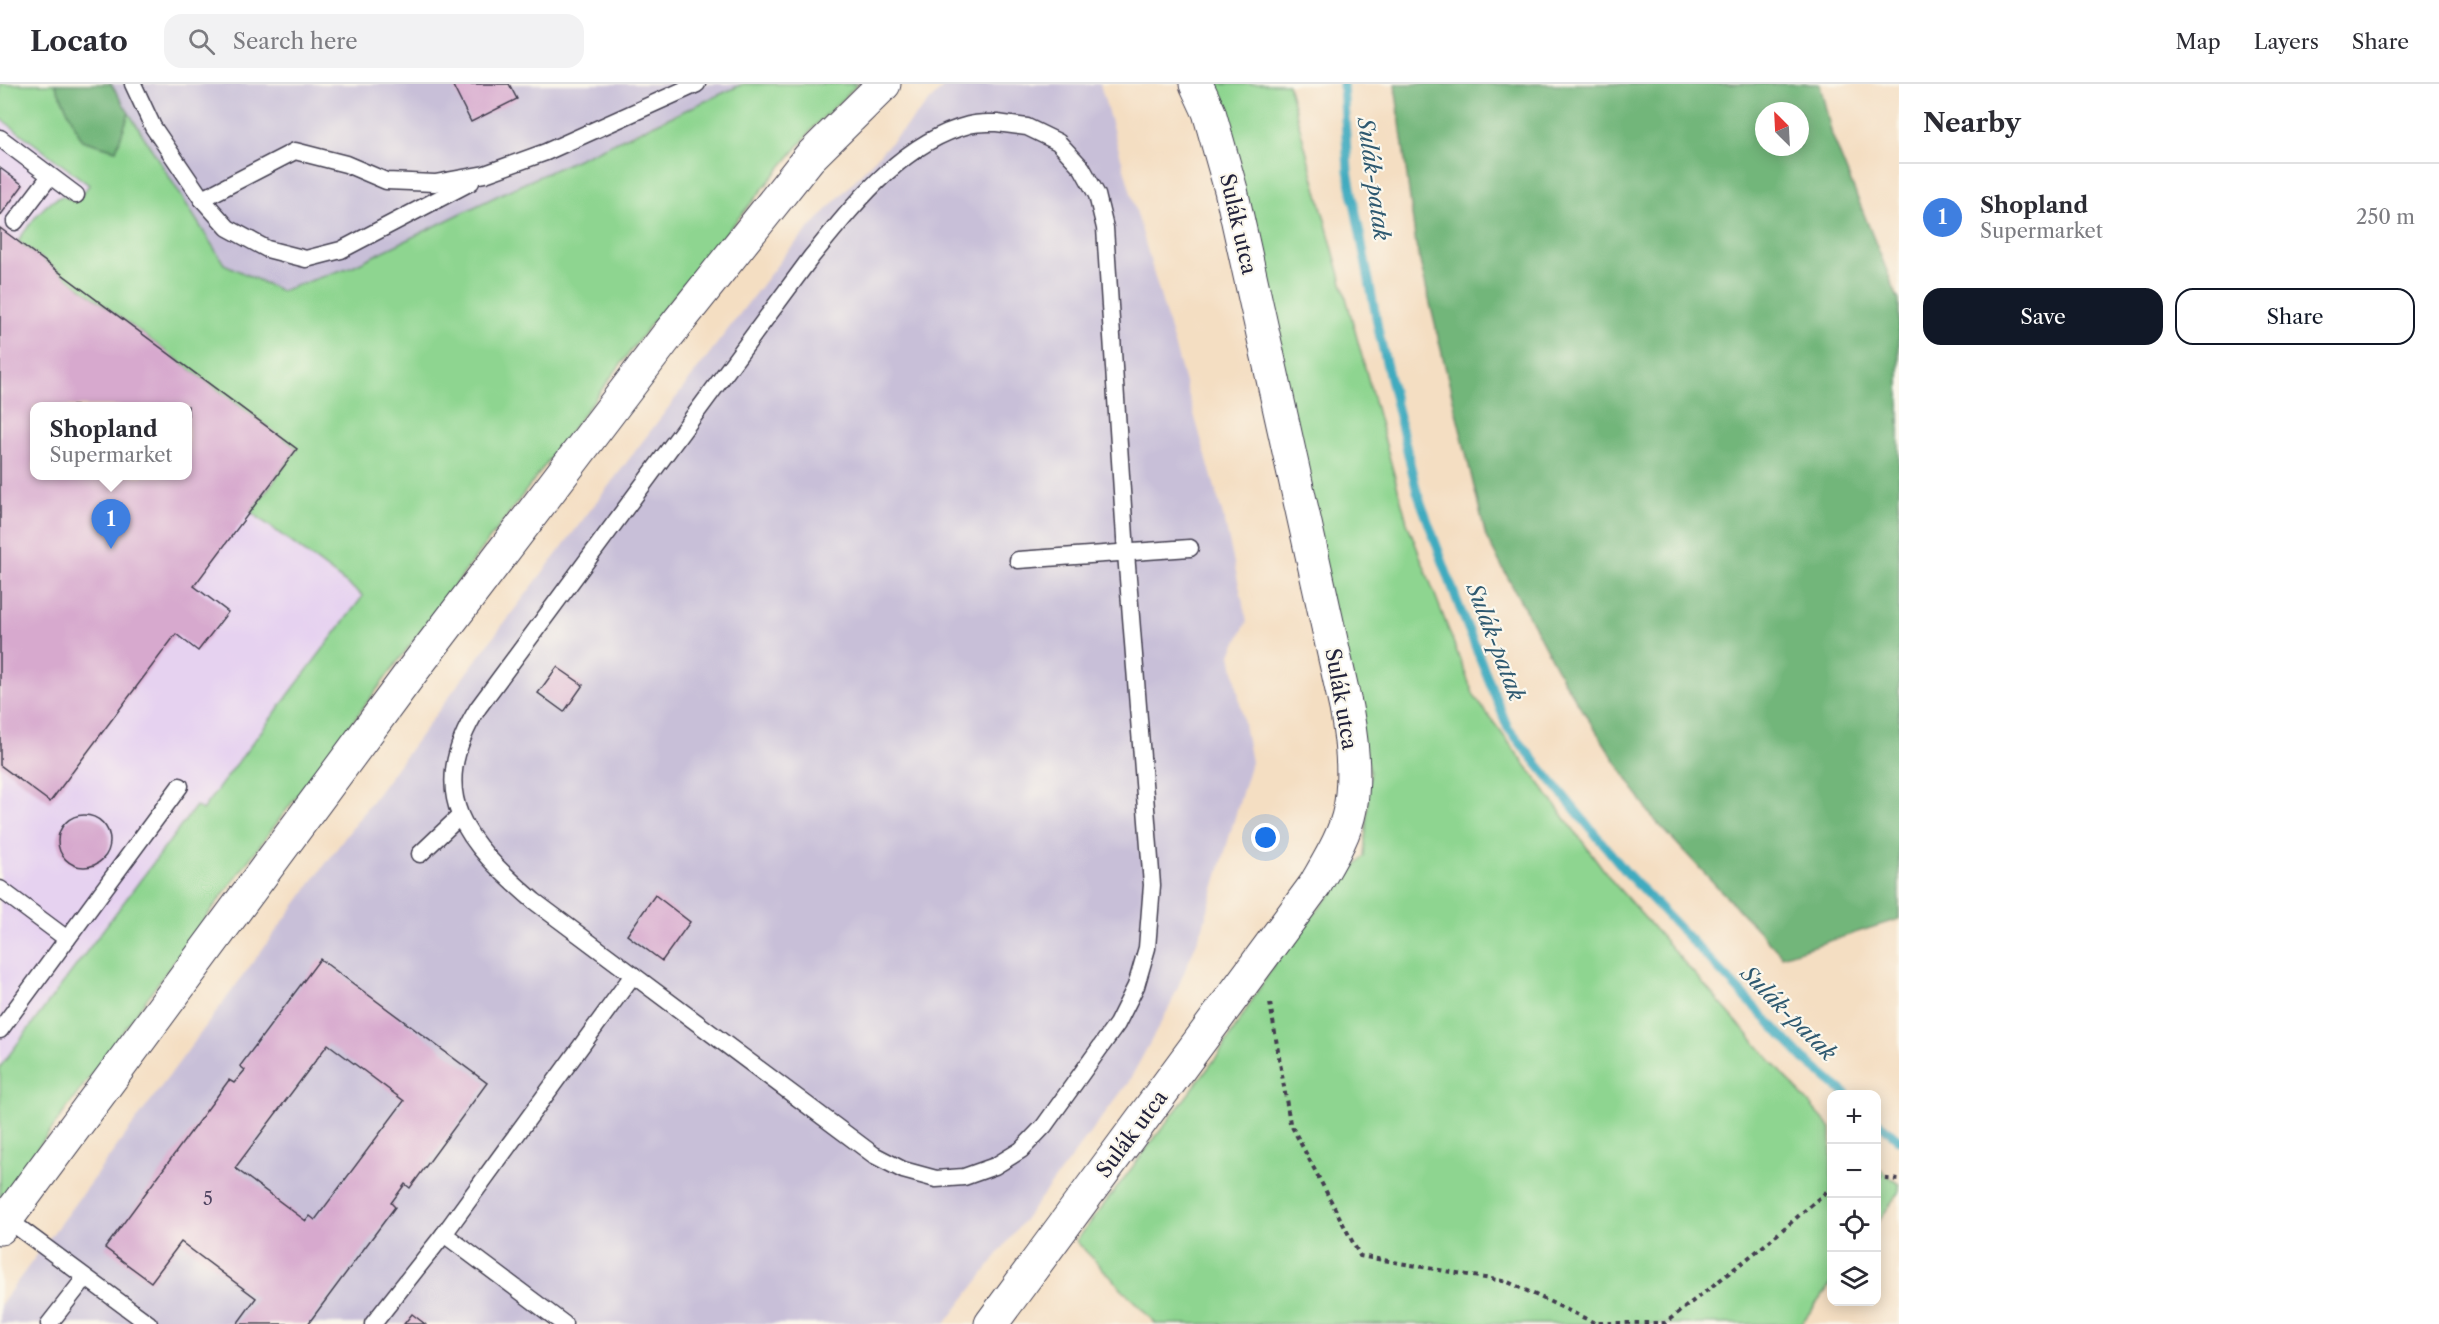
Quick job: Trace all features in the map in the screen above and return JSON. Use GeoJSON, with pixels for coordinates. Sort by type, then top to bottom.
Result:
{"type":"FeatureCollection","features":[{"type":"Feature","properties":{"kind":"street"},"geometry":{"type":"LineString","coordinates":[[3,1224],[410,674],[660,345],[809,158],[884,84]]}},
{"type":"Feature","properties":{"kind":"street","name":"Sulák utca"},"geometry":{"type":"LineString","coordinates":[[991,1324],[1315,885],[1335,849],[1349,811],[1352,787],[1352,736],[1231,190],[1209,112],[1196,84]]}},
{"type":"Feature","properties":{"kind":"lane"},"geometry":{"type":"LineString","coordinates":[[133,84],[153,127],[202,200],[228,228],[267,249],[306,259],[340,250],[485,174],[546,152],[697,84]]}},
{"type":"Feature","properties":{"kind":"lane"},"geometry":{"type":"LineString","coordinates":[[997,123],[1027,127],[1058,142],[1082,168],[1097,195],[1105,228],[1126,553],[1152,885],[1148,948],[1136,986],[1117,1024],[1044,1126],[1021,1150],[995,1166],[964,1177],[936,1179],[903,1170],[874,1155],[534,901],[496,868],[474,842],[459,817],[454,760],[464,731],[478,708],[812,256],[849,212],[885,174],[915,150],[942,135],[970,124],[997,123]]}},
{"type":"Feature","properties":{"kind":"lane"},"geometry":{"type":"LineString","coordinates":[[0,138],[76,195]]}},
{"type":"Feature","properties":{"kind":"lane"},"geometry":{"type":"LineString","coordinates":[[202,200],[295,151],[346,164],[386,181],[435,183],[485,174]]}},
{"type":"Feature","properties":{"kind":"lane"},"geometry":{"type":"LineString","coordinates":[[15,222],[50,176]]}},
{"type":"Feature","properties":{"kind":"lane"},"geometry":{"type":"LineString","coordinates":[[1018,560],[1190,548]]}},
{"type":"Feature","properties":{"kind":"lane"},"geometry":{"type":"LineString","coordinates":[[0,1030],[180,786]]}},
{"type":"Feature","properties":{"kind":"lane"},"geometry":{"type":"LineString","coordinates":[[420,854],[459,817]]}},
{"type":"Feature","properties":{"kind":"lane"},"geometry":{"type":"LineString","coordinates":[[0,889],[67,939]]}},
{"type":"Feature","properties":{"kind":"lane"},"geometry":{"type":"LineString","coordinates":[[373,1324],[444,1234],[633,975]]}},
{"type":"Feature","properties":{"kind":"lane"},"geometry":{"type":"LineString","coordinates":[[3,1224],[86,1278],[149,1324]]}},
{"type":"Feature","properties":{"kind":"lane"},"geometry":{"type":"LineString","coordinates":[[444,1234],[564,1324]]}},
{"type":"Feature","properties":{"kind":"lane"},"geometry":{"type":"LineString","coordinates":[[49,1324],[86,1278]]}},
{"type":"Feature","properties":{"kind":"path"},"geometry":{"type":"LineString","coordinates":[[1262,958],[1290,1123],[1360,1256],[1508,1282],[1595,1323],[1665,1323],[1766,1244],[1827,1190]]}},
{"type":"Feature","properties":{"kind":"path"},"geometry":{"type":"LineString","coordinates":[[1881,1178],[1899,1180]]}},
{"type":"Feature","properties":{"kind":"shaded area"},"geometry":{"type":"Polygon","coordinates":[[[111,84],[743,84],[639,130],[353,266],[281,291],[224,264],[111,84]]]}},
{"type":"Feature","properties":{"kind":"shaded area"},"geometry":{"type":"Polygon","coordinates":[[[946,84],[1100,84],[1225,523],[1247,621],[1231,654],[1251,762],[1203,927],[1170,1006],[1128,1083],[945,1324],[0,1324],[0,1305],[476,660],[787,252],[946,84]]]}},
{"type":"Feature","properties":{"kind":"shaded area"},"geometry":{"type":"Polygon","coordinates":[[[0,118],[89,185],[77,201],[41,210],[18,242],[297,449],[251,512],[363,596],[202,810],[196,806],[0,1067],[0,118]]]}},
{"type":"Feature","properties":{"kind":"green space"},"geometry":{"type":"Polygon","coordinates":[[[0,84],[55,84],[82,140],[116,150],[129,113],[224,264],[281,291],[353,266],[505,192],[743,84],[858,84],[815,126],[651,324],[213,908],[0,1200],[0,1067],[196,806],[202,810],[363,596],[251,512],[297,449],[18,241],[48,204],[62,196],[77,201],[89,185],[0,118],[0,84]]]}},
{"type":"Feature","properties":{"kind":"green space"},"geometry":{"type":"Polygon","coordinates":[[[55,84],[111,84],[129,113],[116,150],[82,140],[55,84]]]}},
{"type":"Feature","properties":{"kind":"green space"},"geometry":{"type":"Polygon","coordinates":[[[1209,84],[1288,84],[1407,522],[1474,696],[1612,881],[1827,1123],[1827,1289],[1801,1324],[1156,1324],[1076,1241],[1219,1054],[1283,950],[1364,856],[1370,773],[1209,84]]]}},
{"type":"Feature","properties":{"kind":"green space"},"geometry":{"type":"Polygon","coordinates":[[[1395,84],[1820,84],[1832,135],[1899,301],[1899,919],[1782,956],[1652,817],[1563,680],[1486,537],[1416,245],[1395,84]]]}},
{"type":"Feature","properties":{"kind":"green space"},"geometry":{"type":"Polygon","coordinates":[[[1881,1170],[1899,1184],[1899,1193],[1881,1218],[1881,1170]]]}},
{"type":"Feature","properties":{"kind":"building"},"geometry":{"type":"Polygon","coordinates":[[[452,84],[509,84],[517,99],[471,122],[452,84]]]}},
{"type":"Feature","properties":{"kind":"building"},"geometry":{"type":"Polygon","coordinates":[[[0,168],[23,185],[0,216],[0,168]]]}},
{"type":"Feature","properties":{"kind":"building"},"geometry":{"type":"Polygon","coordinates":[[[0,228],[297,449],[194,586],[228,612],[198,651],[176,634],[50,802],[0,765],[0,228]]]}},
{"type":"Feature","properties":{"kind":"building"},"geometry":{"type":"Polygon","coordinates":[[[557,667],[583,685],[564,712],[538,693],[557,667]]]}},
{"type":"Feature","properties":{"kind":"building"},"geometry":{"type":"Polygon","coordinates":[[[79,815],[89,815],[99,819],[106,826],[110,841],[106,856],[99,863],[89,867],[79,867],[69,863],[62,856],[58,846],[58,836],[62,826],[69,819],[79,815]]]}},
{"type":"Feature","properties":{"kind":"building"},"geometry":{"type":"Polygon","coordinates":[[[655,895],[690,922],[662,961],[627,935],[655,895]]]}},
{"type":"Feature","properties":{"kind":"building"},"geometry":{"type":"Polygon","coordinates":[[[320,959],[487,1083],[410,1188],[405,1184],[391,1203],[395,1207],[308,1324],[237,1324],[256,1298],[181,1242],[151,1282],[105,1248],[229,1080],[234,1083],[245,1070],[240,1066],[320,959]],[[328,1044],[235,1168],[306,1221],[310,1216],[315,1220],[404,1101],[328,1044]]]}},
{"type":"Feature","properties":{"kind":"building"},"geometry":{"type":"Polygon","coordinates":[[[412,1314],[425,1324],[404,1324],[412,1314]]]}},
{"type":"Feature","properties":{"kind":"waterway","name":"Sulák-patak"},"geometry":{"type":"LineString","coordinates":[[1343,84],[1348,171],[1379,333],[1417,492],[1459,606],[1508,728],[1627,873],[1803,1058],[1841,1090]]}},
{"type":"Feature","properties":{"kind":"waterway","name":"Sulák-patak"},"geometry":{"type":"LineString","coordinates":[[1881,1124],[1899,1140]]}},
{"type":"Feature","properties":{"kind":"place","name":"Shopland"},"geometry":{"type":"Point","coordinates":[111,549]}}]}
